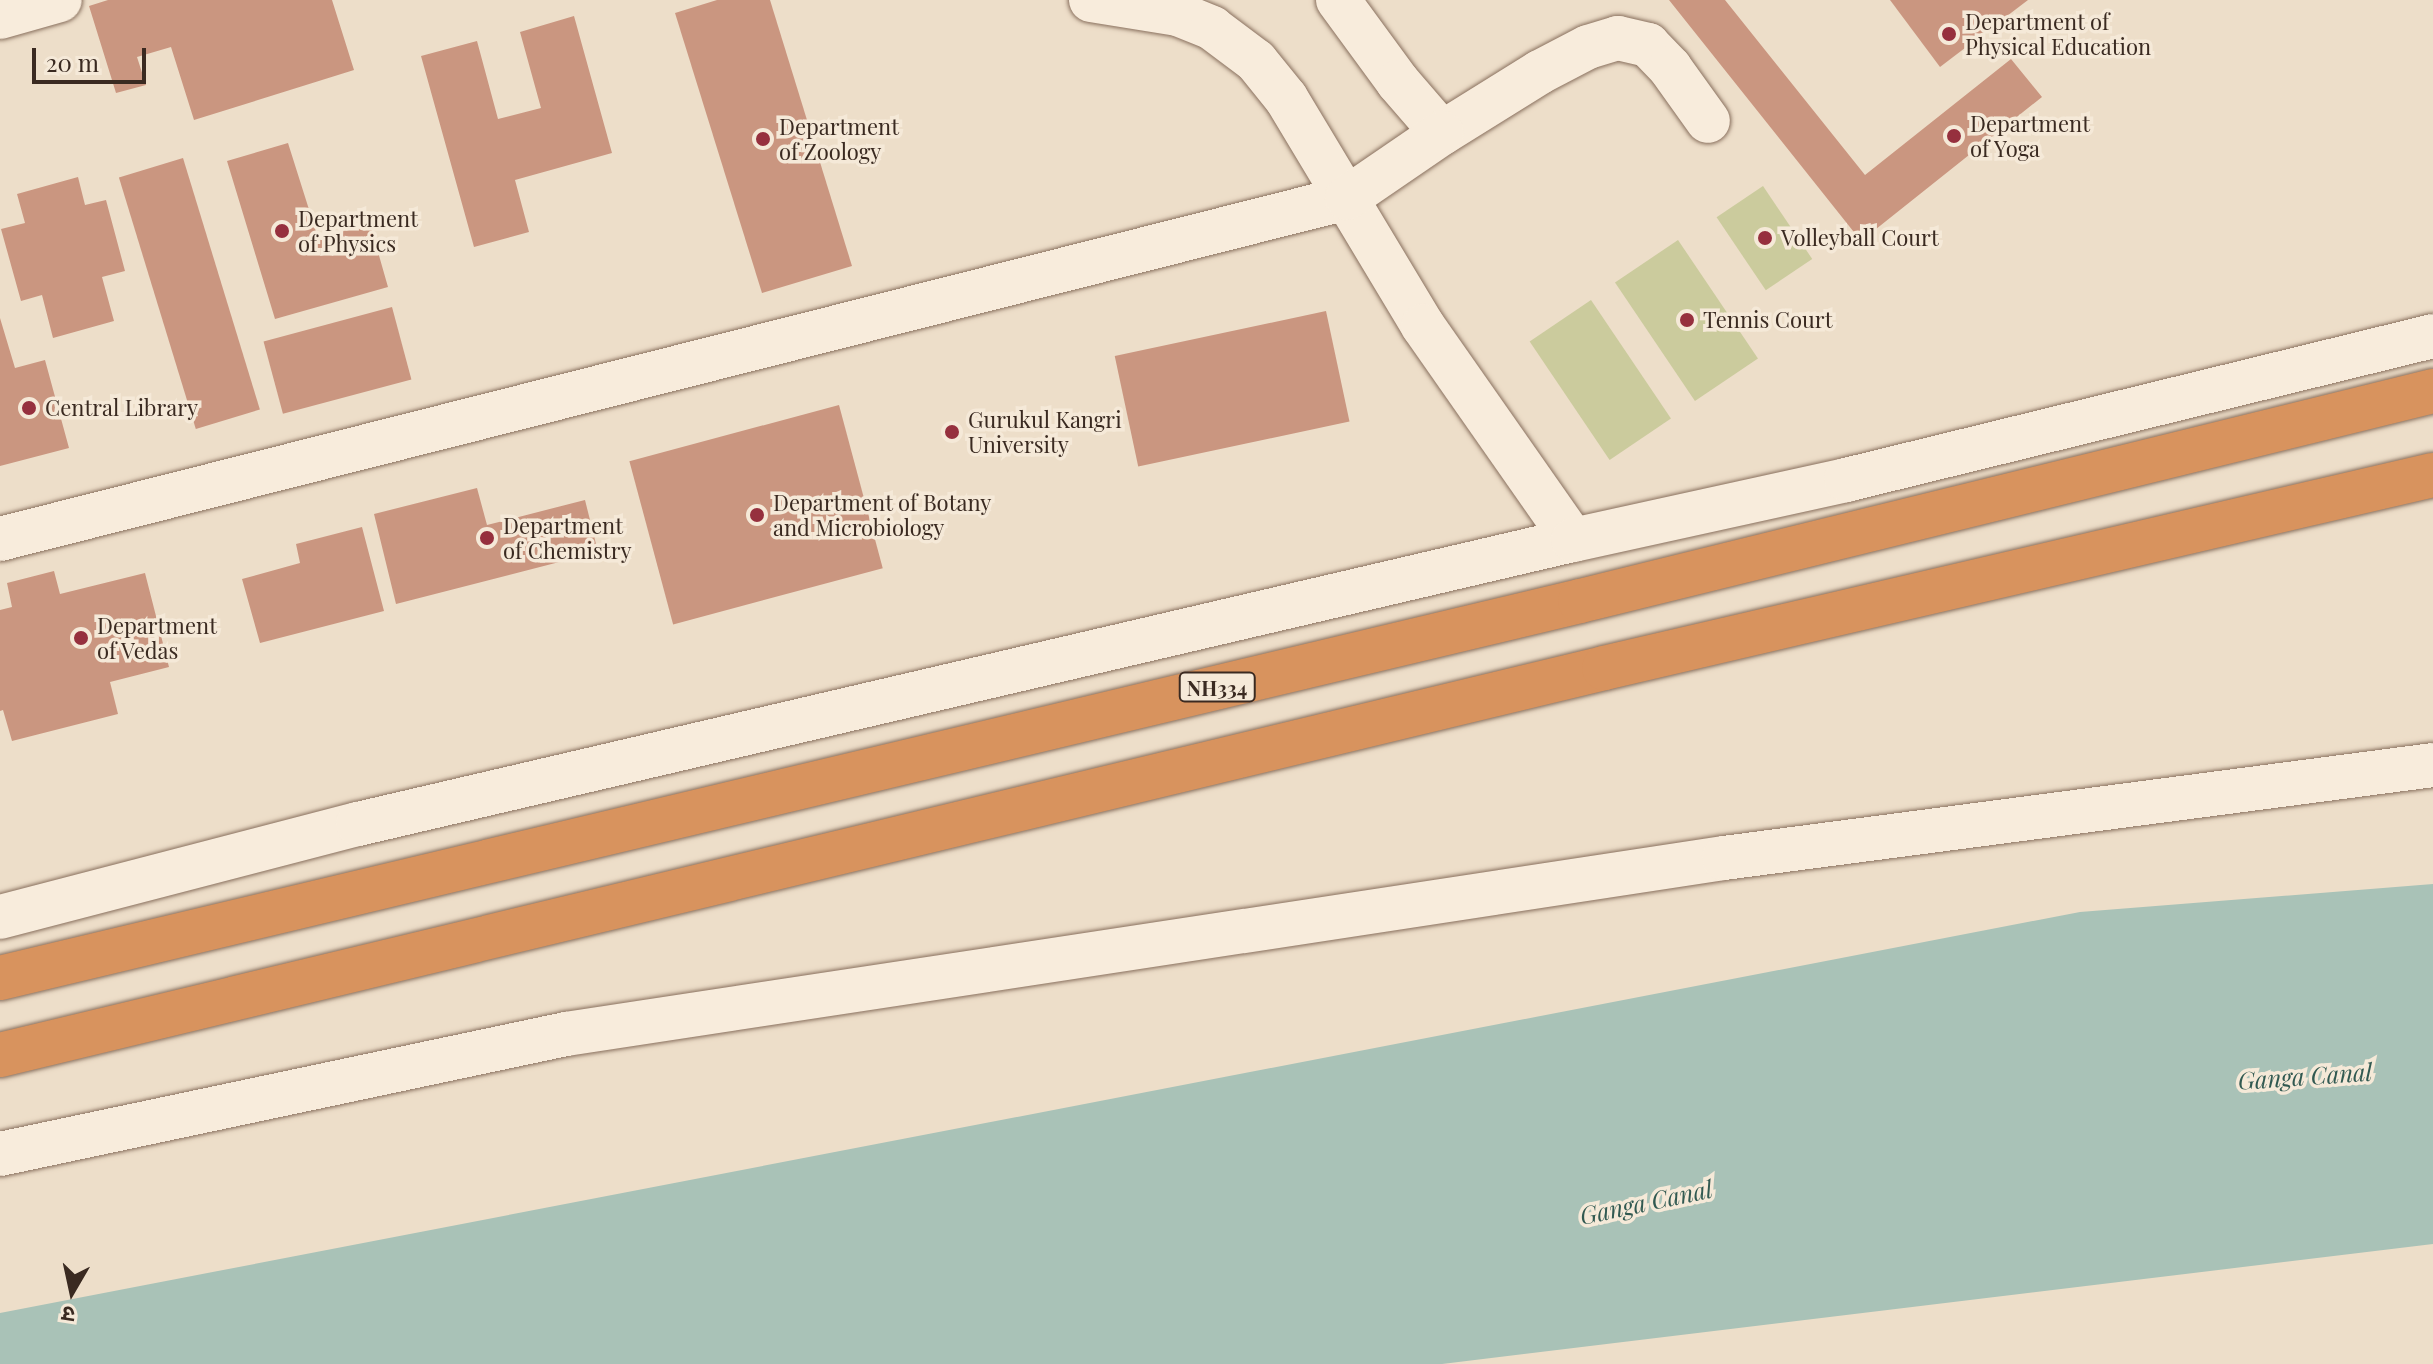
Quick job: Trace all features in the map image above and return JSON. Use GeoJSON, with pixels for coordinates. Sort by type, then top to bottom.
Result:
{"type":"FeatureCollection","features":[{"type":"Feature","properties":{"kind":"highway","name":"NH334"},"geometry":{"type":"LineString","coordinates":[[0,978],[1564,604],[2433,391]]}},
{"type":"Feature","properties":{"kind":"highway"},"geometry":{"type":"LineString","coordinates":[[0,1055],[1604,668],[2433,475]]}},
{"type":"Feature","properties":{"kind":"street"},"geometry":{"type":"LineString","coordinates":[[0,17],[60,0]]}},
{"type":"Feature","properties":{"kind":"street"},"geometry":{"type":"LineString","coordinates":[[1091,0],[1178,14],[1212,28],[1256,61],[1286,98],[1423,326],[1573,540]]}},
{"type":"Feature","properties":{"kind":"street"},"geometry":{"type":"LineString","coordinates":[[1338,0],[1398,82],[1442,133]]}},
{"type":"Feature","properties":{"kind":"street"},"geometry":{"type":"LineString","coordinates":[[0,539],[1347,198],[1442,133],[1552,65],[1588,47],[1618,38],[1648,45],[1670,68],[1708,121]]}},
{"type":"Feature","properties":{"kind":"street"},"geometry":{"type":"LineString","coordinates":[[0,917],[358,824],[1573,540],[1846,480],[2433,336]]}},
{"type":"Feature","properties":{"kind":"street"},"geometry":{"type":"LineString","coordinates":[[0,1154],[566,1034],[1709,860],[2433,765]]}},
{"type":"Feature","properties":{"kind":"green space","name":"Volleyball Court"},"geometry":{"type":"Polygon","coordinates":[[[1763,186],[1812,259],[1766,290],[1717,217],[1763,186]]]}},
{"type":"Feature","properties":{"kind":"green space","name":"Tennis Court"},"geometry":{"type":"Polygon","coordinates":[[[1678,240],[1758,359],[1695,401],[1615,282],[1678,240]]]}},
{"type":"Feature","properties":{"kind":"green space"},"geometry":{"type":"Polygon","coordinates":[[[1591,300],[1671,419],[1610,460],[1530,341],[1591,300]]]}},
{"type":"Feature","properties":{"kind":"water","name":"Ganga Canal"},"geometry":{"type":"Polygon","coordinates":[[[2433,884],[2433,1244],[1442,1364],[0,1364],[0,1313],[2080,912],[2433,884]]]}},
{"type":"Feature","properties":{"kind":"building"},"geometry":{"type":"Polygon","coordinates":[[[108,0],[332,0],[354,70],[194,120],[171,47],[137,57],[146,85],[116,93],[89,6],[108,0]]]}},
{"type":"Feature","properties":{"kind":"building","name":"Department of Zoology"},"geometry":{"type":"Polygon","coordinates":[[[717,0],[770,0],[852,266],[762,293],[675,13],[717,0]]]}},
{"type":"Feature","properties":{"kind":"building","name":"Department of Yoga"},"geometry":{"type":"Polygon","coordinates":[[[1669,0],[1725,0],[1865,175],[2011,59],[2042,97],[1861,241],[1669,0]]]}},
{"type":"Feature","properties":{"kind":"building","name":"Department of Physical Education"},"geometry":{"type":"Polygon","coordinates":[[[1890,0],[2028,0],[1940,67],[1890,0]]]}},
{"type":"Feature","properties":{"kind":"building"},"geometry":{"type":"Polygon","coordinates":[[[574,16],[612,153],[515,180],[529,232],[474,247],[421,56],[477,41],[498,119],[541,108],[520,32],[574,16]]]}},
{"type":"Feature","properties":{"kind":"building","name":"Department of Physics"},"geometry":{"type":"Polygon","coordinates":[[[288,143],[318,238],[370,224],[388,287],[275,319],[227,161],[288,143]]]}},
{"type":"Feature","properties":{"kind":"building"},"geometry":{"type":"Polygon","coordinates":[[[183,158],[260,410],[196,429],[119,178],[183,158]]]}},
{"type":"Feature","properties":{"kind":"building"},"geometry":{"type":"Polygon","coordinates":[[[78,177],[85,205],[106,200],[125,271],[102,277],[114,321],[53,338],[42,295],[21,301],[1,229],[25,223],[17,194],[78,177]]]}},
{"type":"Feature","properties":{"kind":"building"},"geometry":{"type":"Polygon","coordinates":[[[392,307],[411,379],[283,414],[264,341],[392,307]]]}},
{"type":"Feature","properties":{"kind":"building"},"geometry":{"type":"Polygon","coordinates":[[[1326,311],[1349,422],[1138,466],[1115,356],[1326,311]]]}},
{"type":"Feature","properties":{"kind":"building","name":"Central Library"},"geometry":{"type":"Polygon","coordinates":[[[0,318],[15,368],[45,360],[69,448],[0,466],[0,318]]]}},
{"type":"Feature","properties":{"kind":"building","name":"Department of Botany and Microbiology"},"geometry":{"type":"Polygon","coordinates":[[[839,405],[883,568],[673,624],[629,461],[839,405]]]}},
{"type":"Feature","properties":{"kind":"building","name":"Department of Chemistry"},"geometry":{"type":"Polygon","coordinates":[[[477,488],[487,525],[585,500],[598,552],[396,604],[374,514],[477,488]]]}},
{"type":"Feature","properties":{"kind":"building"},"geometry":{"type":"Polygon","coordinates":[[[362,527],[384,611],[260,643],[242,579],[300,563],[296,544],[362,527]]]}},
{"type":"Feature","properties":{"kind":"building","name":"Department of Vedas"},"geometry":{"type":"Polygon","coordinates":[[[54,571],[60,594],[145,573],[169,667],[110,682],[118,714],[12,741],[3,710],[0,711],[0,610],[12,607],[7,583],[54,571]]]}},
{"type":"Feature","properties":{"kind":"place","name":"Department of Physical Education"},"geometry":{"type":"Point","coordinates":[1949,34]}},
{"type":"Feature","properties":{"kind":"place","name":"Department of Yoga"},"geometry":{"type":"Point","coordinates":[1954,136]}},
{"type":"Feature","properties":{"kind":"place","name":"Department of Zoology"},"geometry":{"type":"Point","coordinates":[763,139]}},
{"type":"Feature","properties":{"kind":"place","name":"Department of Physics"},"geometry":{"type":"Point","coordinates":[282,231]}},
{"type":"Feature","properties":{"kind":"place","name":"Volleyball Court"},"geometry":{"type":"Point","coordinates":[1765,238]}},
{"type":"Feature","properties":{"kind":"place","name":"Tennis Court"},"geometry":{"type":"Point","coordinates":[1687,320]}},
{"type":"Feature","properties":{"kind":"place","name":"Central Library"},"geometry":{"type":"Point","coordinates":[29,408]}},
{"type":"Feature","properties":{"kind":"place","name":"Gurukul Kangri University"},"geometry":{"type":"Point","coordinates":[952,432]}},
{"type":"Feature","properties":{"kind":"place","name":"Department of Botany and Microbiology"},"geometry":{"type":"Point","coordinates":[757,515]}},
{"type":"Feature","properties":{"kind":"place","name":"Department of Chemistry"},"geometry":{"type":"Point","coordinates":[487,538]}},
{"type":"Feature","properties":{"kind":"place","name":"Department of Vedas"},"geometry":{"type":"Point","coordinates":[81,638]}}]}
